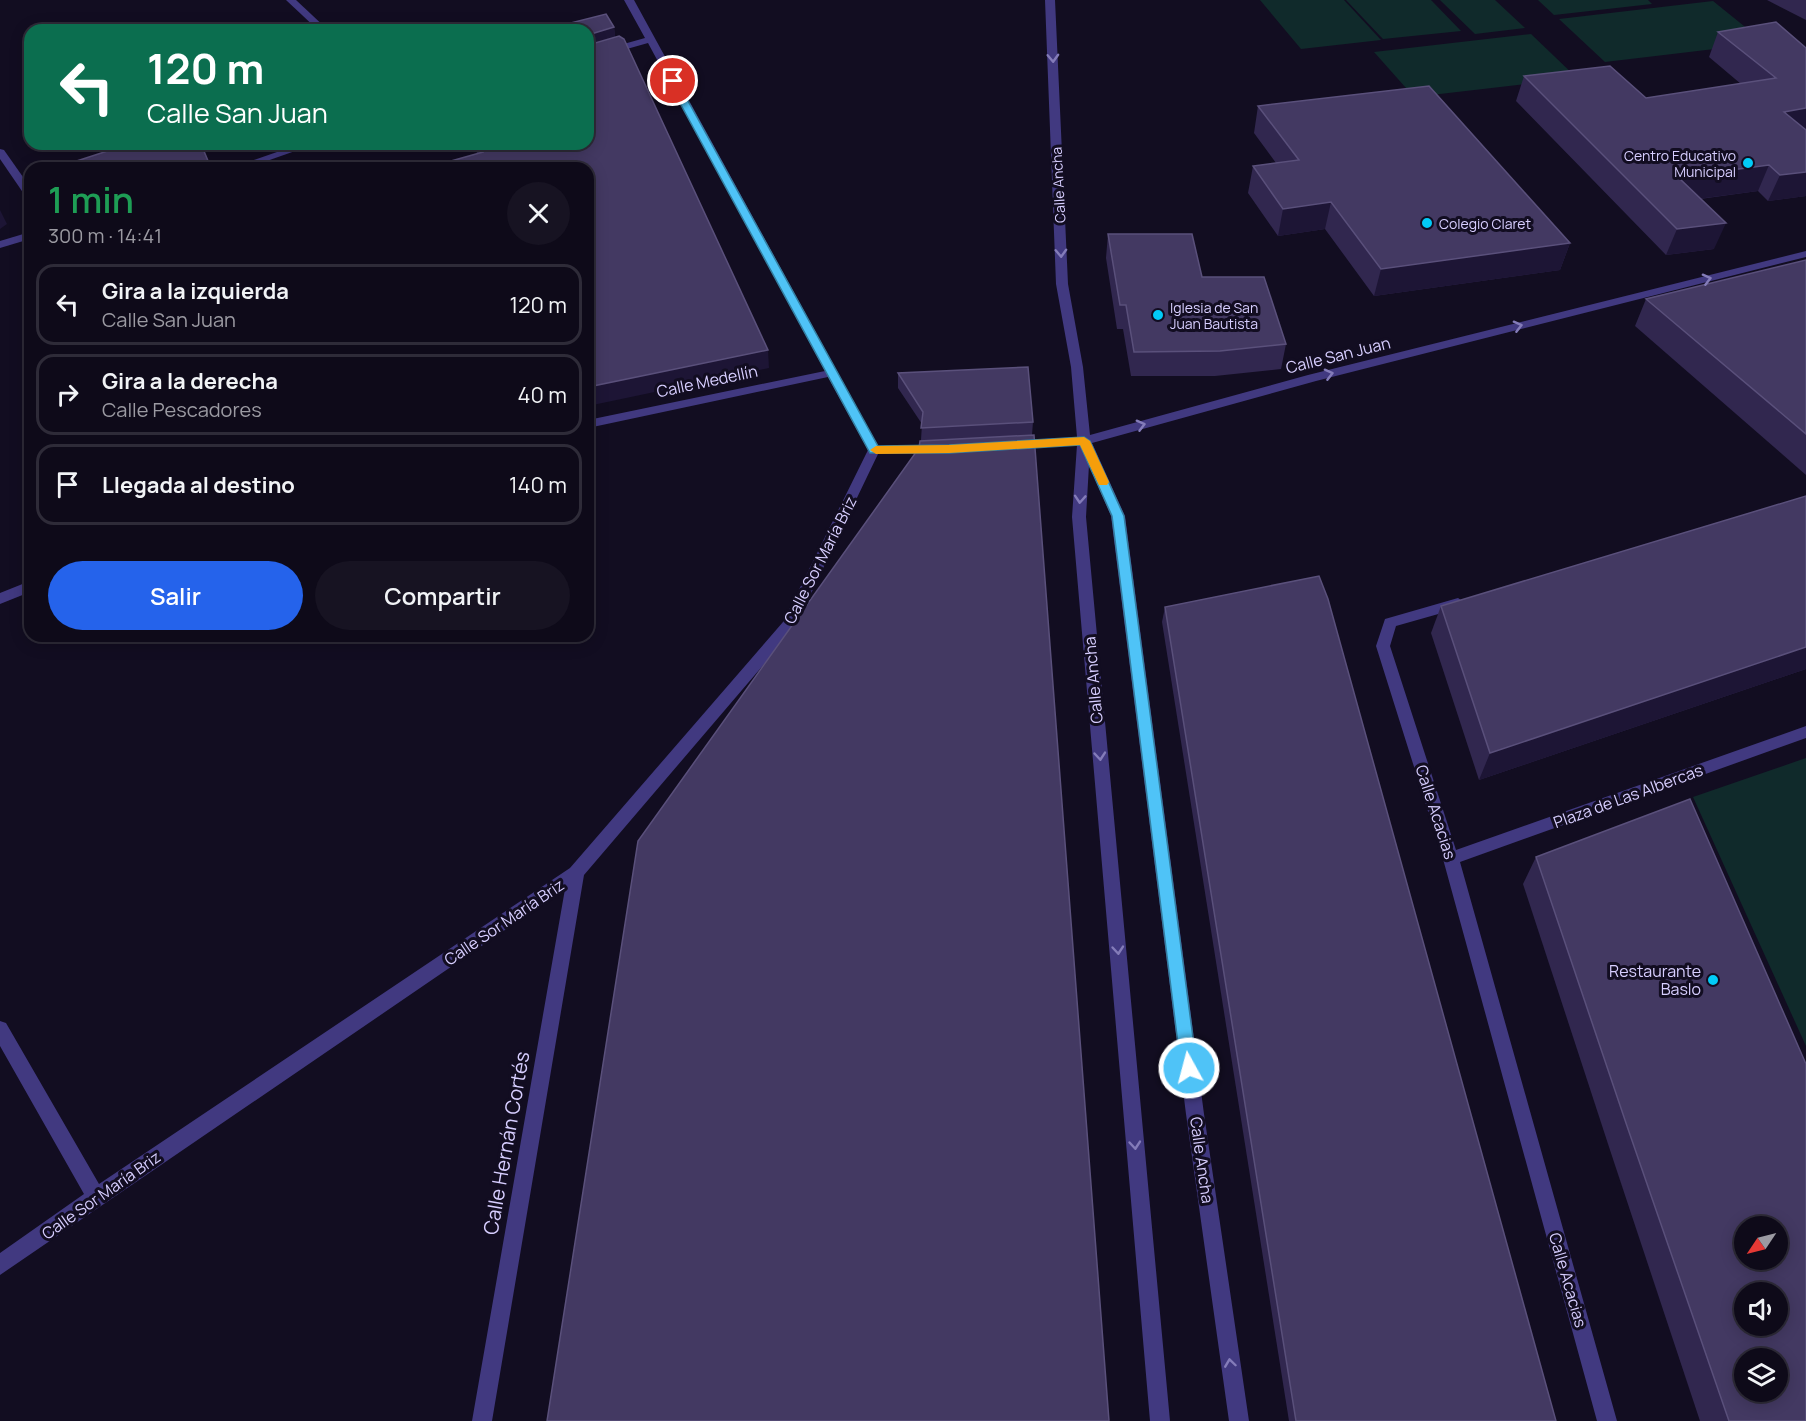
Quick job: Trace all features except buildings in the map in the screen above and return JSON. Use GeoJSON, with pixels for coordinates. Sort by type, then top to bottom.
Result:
{"type":"FeatureCollection","features":[{"type":"Feature","properties":{"kind":"street"},"geometry":{"type":"LineString","coordinates":[[291,0],[317,24]]}},
{"type":"Feature","properties":{"kind":"street"},"geometry":{"type":"LineString","coordinates":[[629,0],[874,450],[949,449]]}},
{"type":"Feature","properties":{"kind":"street","name":"Calle Ancha"},"geometry":{"type":"LineString","coordinates":[[1050,0],[1062,284],[1077,367],[1084,441],[1079,517],[1160,1421]]}},
{"type":"Feature","properties":{"kind":"street"},"geometry":{"type":"LineString","coordinates":[[594,55],[650,39]]}},
{"type":"Feature","properties":{"kind":"street"},"geometry":{"type":"LineString","coordinates":[[255,162],[292,150]]}},
{"type":"Feature","properties":{"kind":"street"},"geometry":{"type":"LineString","coordinates":[[0,152],[24,186]]}},
{"type":"Feature","properties":{"kind":"street"},"geometry":{"type":"LineString","coordinates":[[0,245],[24,237]]}},
{"type":"Feature","properties":{"kind":"street","name":"Calle San Juan"},"geometry":{"type":"LineString","coordinates":[[1005,446],[1084,441],[1323,375],[1806,254]]}},
{"type":"Feature","properties":{"kind":"street","name":"Calle Medellín"},"geometry":{"type":"LineString","coordinates":[[594,423],[832,373]]}},
{"type":"Feature","properties":{"kind":"street","name":"Calle Ancha"},"geometry":{"type":"LineString","coordinates":[[1084,441],[1118,516],[1195,1114],[1239,1421]]}},
{"type":"Feature","properties":{"kind":"street","name":"Calle Sor María Briz"},"geometry":{"type":"LineString","coordinates":[[0,1265],[96,1197],[576,873],[789,625],[874,450]]}},
{"type":"Feature","properties":{"kind":"street"},"geometry":{"type":"LineString","coordinates":[[0,599],[24,589]]}},
{"type":"Feature","properties":{"kind":"street","name":"Calle Acacias"},"geometry":{"type":"LineString","coordinates":[[1469,599],[1390,623],[1383,646],[1451,859],[1607,1421]]}},
{"type":"Feature","properties":{"kind":"street","name":"Plaza de Las Albercas"},"geometry":{"type":"LineString","coordinates":[[1451,859],[1806,732]]}},
{"type":"Feature","properties":{"kind":"street","name":"Calle Hernán Cortés"},"geometry":{"type":"LineString","coordinates":[[482,1421],[576,873]]}},
{"type":"Feature","properties":{"kind":"street"},"geometry":{"type":"LineString","coordinates":[[0,1029],[96,1197]]}},
{"type":"Feature","properties":{"kind":"green space"},"geometry":{"type":"Polygon","coordinates":[[[1260,0],[1344,0],[1381,40],[1301,49],[1260,0]]]}},
{"type":"Feature","properties":{"kind":"green space"},"geometry":{"type":"Polygon","coordinates":[[[1346,0],[1431,0],[1461,31],[1383,39],[1346,0]]]}},
{"type":"Feature","properties":{"kind":"green space"},"geometry":{"type":"Polygon","coordinates":[[[1440,0],[1495,0],[1525,28],[1475,34],[1440,0]]]}},
{"type":"Feature","properties":{"kind":"green space"},"geometry":{"type":"Polygon","coordinates":[[[1538,0],[1648,0],[1652,4],[1554,15],[1538,0]]]}},
{"type":"Feature","properties":{"kind":"green space"},"geometry":{"type":"Polygon","coordinates":[[[1713,1],[1765,43],[1605,62],[1559,19],[1713,1]]]}},
{"type":"Feature","properties":{"kind":"green space"},"geometry":{"type":"Polygon","coordinates":[[[1531,34],[1577,78],[1414,97],[1374,52],[1531,34]]]}},
{"type":"Feature","properties":{"kind":"green space"},"geometry":{"type":"Polygon","coordinates":[[[1806,758],[1806,1046],[1693,797],[1806,758]]]}},
{"type":"Feature","properties":{"kind":"slow traffic"},"geometry":{"type":"LineString","coordinates":[[876,450],[949,449],[1084,441],[1103,482]]}},
{"type":"Feature","properties":{"kind":"place","name":"Centro Educativo Municipal"},"geometry":{"type":"Point","coordinates":[1748,163]}},
{"type":"Feature","properties":{"kind":"place","name":"Colegio Claret"},"geometry":{"type":"Point","coordinates":[1427,223]}},
{"type":"Feature","properties":{"kind":"place","name":"Iglesia de San Juan Bautista"},"geometry":{"type":"Point","coordinates":[1158,315]}},
{"type":"Feature","properties":{"kind":"place","name":"Restaurante Baslo"},"geometry":{"type":"Point","coordinates":[1713,980]}},
{"type":"Feature","properties":{"kind":"route"},"geometry":{"type":"LineString","coordinates":[[673,81],[874,450],[949,449],[1084,441],[1118,516],[1189,1068]]}}]}
